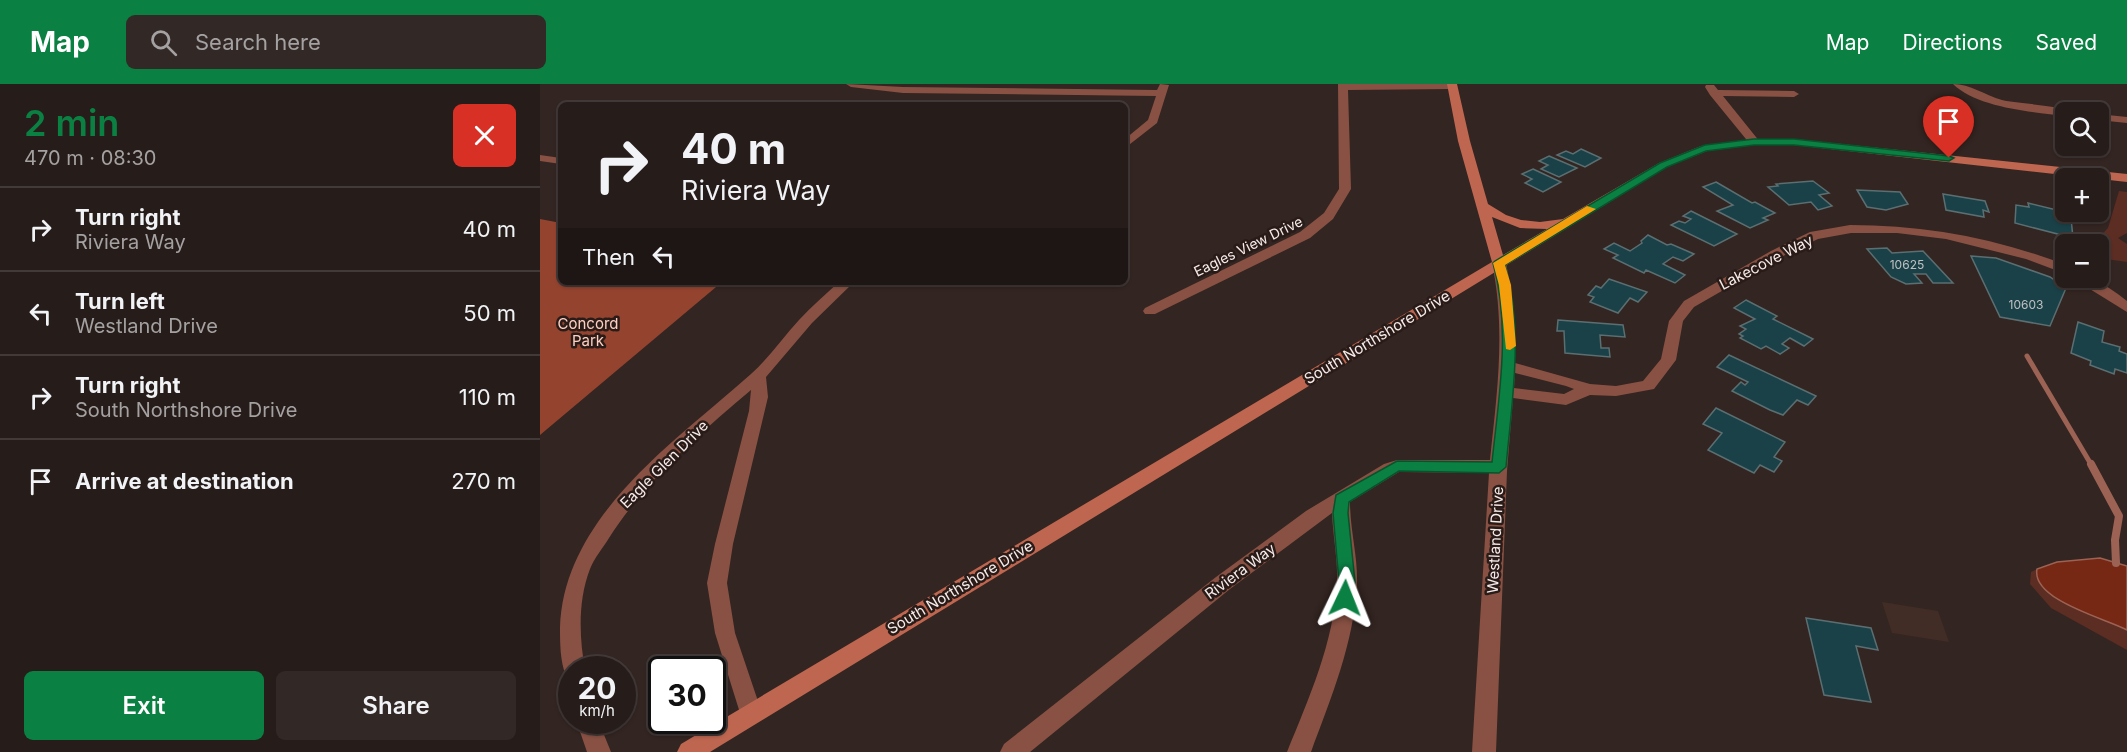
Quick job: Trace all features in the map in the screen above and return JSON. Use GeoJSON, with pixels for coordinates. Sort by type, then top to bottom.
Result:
{"type":"FeatureCollection","features":[{"type":"Feature","properties":{"kind":"main road","name":"Westland Drive"},"geometry":{"type":"LineString","coordinates":[[1452,85],[1499,263]]}},
{"type":"Feature","properties":{"kind":"main road","name":"South Northshore Drive"},"geometry":{"type":"LineString","coordinates":[[689,752],[1663,165],[1705,148],[1754,142],[1794,142],[2127,178]]}},
{"type":"Feature","properties":{"kind":"main road"},"geometry":{"type":"LineString","coordinates":[[1483,206],[1501,218],[1526,226],[1556,225],[1571,221]]}},
{"type":"Feature","properties":{"kind":"street"},"geometry":{"type":"LineString","coordinates":[[851,84],[903,90],[1163,89],[1153,121],[1128,142]]}},
{"type":"Feature","properties":{"kind":"street"},"geometry":{"type":"LineString","coordinates":[[1958,84],[1971,93],[2006,104],[2055,111]]}},
{"type":"Feature","properties":{"kind":"street"},"geometry":{"type":"LineString","coordinates":[[1343,86],[1452,85]]}},
{"type":"Feature","properties":{"kind":"street","name":"Eagles View Drive"},"geometry":{"type":"LineString","coordinates":[[1150,311],[1305,236],[1326,219],[1341,201],[1346,178],[1343,86]]}},
{"type":"Feature","properties":{"kind":"street"},"geometry":{"type":"LineString","coordinates":[[1711,88],[1794,94]]}},
{"type":"Feature","properties":{"kind":"street"},"geometry":{"type":"LineString","coordinates":[[1711,88],[1754,142]]}},
{"type":"Feature","properties":{"kind":"street"},"geometry":{"type":"LineString","coordinates":[[2109,118],[2127,120]]}},
{"type":"Feature","properties":{"kind":"street"},"geometry":{"type":"LineString","coordinates":[[540,158],[558,161]]}},
{"type":"Feature","properties":{"kind":"street","name":"Lakecove Way"},"geometry":{"type":"LineString","coordinates":[[1509,367],[1571,382],[1588,389],[1616,392],[1648,385],[1668,360],[1676,321],[1689,304],[1776,254],[1815,235],[1838,233],[1850,229],[1897,229],[1946,235],[2031,256],[2055,266]]}},
{"type":"Feature","properties":{"kind":"street","name":"Westland Drive"},"geometry":{"type":"LineString","coordinates":[[1484,752],[1499,467],[1510,340],[1506,317],[1505,285],[1499,263]]}},
{"type":"Feature","properties":{"kind":"street","name":"Eagle Glen Drive"},"geometry":{"type":"LineString","coordinates":[[573,656],[570,634],[572,599],[581,568],[601,534],[626,500],[663,461],[758,376],[807,320],[844,285]]}},
{"type":"Feature","properties":{"kind":"street"},"geometry":{"type":"LineString","coordinates":[[2099,288],[2127,308]]}},
{"type":"Feature","properties":{"kind":"street"},"geometry":{"type":"LineString","coordinates":[[751,713],[725,633],[717,583],[724,544],[758,411],[760,397],[758,376]]}},
{"type":"Feature","properties":{"kind":"street","name":"Lakecove Way"},"geometry":{"type":"LineString","coordinates":[[1507,392],[1566,400],[1588,389]]}},
{"type":"Feature","properties":{"kind":"street","name":"Riviera Way"},"geometry":{"type":"LineString","coordinates":[[1012,752],[1208,594],[1313,516],[1397,466],[1499,467]]}},
{"type":"Feature","properties":{"kind":"street"},"geometry":{"type":"LineString","coordinates":[[1299,752],[1331,668],[1343,615],[1347,582],[1340,513],[1341,499]]}},
{"type":"Feature","properties":{"kind":"street"},"geometry":{"type":"LineString","coordinates":[[592,734],[599,752]]}},
{"type":"Feature","properties":{"kind":"shaded area"},"geometry":{"type":"Polygon","coordinates":[[[2119,191],[2127,192],[2127,233],[2118,238],[2127,244],[2127,262],[2109,259],[2109,234],[2102,234],[2108,228],[2119,191]]]}},
{"type":"Feature","properties":{"kind":"shaded area"},"geometry":{"type":"Polygon","coordinates":[[[2100,558],[2127,566],[2127,630],[2072,607],[2046,590],[2038,580],[2037,569],[2057,562],[2100,558]]]}},
{"type":"Feature","properties":{"kind":"shaded area"},"geometry":{"type":"Polygon","coordinates":[[[2037,569],[2036,575],[2127,630],[2127,650],[2051,608],[2030,584],[2031,572],[2037,569]]]}},
{"type":"Feature","properties":{"kind":"shaded area"},"geometry":{"type":"Polygon","coordinates":[[[1882,602],[1938,611],[1949,642],[1892,633],[1882,602]]]}},
{"type":"Feature","properties":{"kind":"green space","name":"Concord Park"},"geometry":{"type":"Polygon","coordinates":[[[540,219],[558,222],[558,285],[718,285],[540,435],[540,219]]]}},
{"type":"Feature","properties":{"kind":"building"},"geometry":{"type":"Polygon","coordinates":[[[1581,149],[1601,158],[1585,167],[1557,155],[1566,151],[1573,154],[1581,149]]]}},
{"type":"Feature","properties":{"kind":"building"},"geometry":{"type":"Polygon","coordinates":[[[1549,156],[1577,168],[1559,177],[1541,169],[1548,165],[1539,161],[1549,156]]]}},
{"type":"Feature","properties":{"kind":"building"},"geometry":{"type":"Polygon","coordinates":[[[1533,169],[1561,182],[1543,192],[1525,183],[1532,179],[1522,174],[1533,169]]]}},
{"type":"Feature","properties":{"kind":"building"},"geometry":{"type":"Polygon","coordinates":[[[1813,181],[1829,193],[1819,195],[1832,206],[1818,210],[1811,202],[1789,205],[1768,187],[1778,186],[1776,184],[1813,181]]]}},
{"type":"Feature","properties":{"kind":"building"},"geometry":{"type":"Polygon","coordinates":[[[1716,182],[1752,203],[1755,202],[1775,213],[1763,218],[1768,220],[1750,228],[1717,211],[1733,205],[1703,187],[1716,182]]]}},
{"type":"Feature","properties":{"kind":"building"},"geometry":{"type":"Polygon","coordinates":[[[1857,190],[1900,192],[1908,204],[1886,210],[1867,207],[1857,190]]]}},
{"type":"Feature","properties":{"kind":"building"},"geometry":{"type":"Polygon","coordinates":[[[1943,194],[1985,201],[1989,212],[1983,210],[1984,217],[1946,210],[1943,194]]]}},
{"type":"Feature","properties":{"kind":"building"},"geometry":{"type":"Polygon","coordinates":[[[2028,203],[2055,210],[2055,222],[2071,222],[2073,234],[2058,234],[2015,223],[2016,205],[2029,207],[2028,203]]]}},
{"type":"Feature","properties":{"kind":"building"},"geometry":{"type":"Polygon","coordinates":[[[1691,211],[1737,234],[1714,246],[1671,225],[1679,221],[1685,223],[1691,219],[1683,216],[1691,211]]]}},
{"type":"Feature","properties":{"kind":"building"},"geometry":{"type":"Polygon","coordinates":[[[1648,235],[1667,245],[1671,244],[1694,254],[1683,261],[1673,257],[1663,264],[1685,275],[1675,283],[1646,270],[1644,273],[1613,258],[1618,255],[1604,249],[1614,243],[1630,251],[1642,243],[1641,241],[1648,235]]]}},
{"type":"Feature","properties":{"kind":"building"},"geometry":{"type":"Polygon","coordinates":[[[1887,248],[1892,253],[1923,251],[1953,283],[1933,283],[1926,274],[1914,274],[1922,283],[1906,284],[1891,277],[1867,249],[1887,248]]]}},
{"type":"Feature","properties":{"kind":"building"},"geometry":{"type":"Polygon","coordinates":[[[1971,256],[1996,258],[2050,277],[2055,280],[2055,288],[2066,288],[2050,326],[2000,317],[1971,256]]]}},
{"type":"Feature","properties":{"kind":"building"},"geometry":{"type":"Polygon","coordinates":[[[1609,279],[1647,292],[1638,302],[1630,298],[1618,313],[1590,302],[1594,297],[1588,295],[1596,286],[1601,288],[1609,279]]]}},
{"type":"Feature","properties":{"kind":"building"},"geometry":{"type":"Polygon","coordinates":[[[1746,300],[1777,316],[1773,319],[1813,339],[1804,346],[1790,338],[1782,344],[1789,348],[1780,354],[1766,346],[1761,349],[1740,338],[1743,336],[1739,334],[1746,329],[1740,326],[1755,319],[1734,308],[1746,300]]]}},
{"type":"Feature","properties":{"kind":"building"},"geometry":{"type":"Polygon","coordinates":[[[1558,320],[1623,325],[1625,337],[1600,335],[1601,348],[1609,348],[1610,357],[1565,353],[1564,331],[1557,331],[1558,320]]]}},
{"type":"Feature","properties":{"kind":"building"},"geometry":{"type":"Polygon","coordinates":[[[2078,322],[2104,331],[2102,342],[2120,347],[2119,351],[2127,354],[2127,373],[2115,369],[2114,374],[2090,365],[2091,361],[2071,353],[2078,322]]]}},
{"type":"Feature","properties":{"kind":"building"},"geometry":{"type":"Polygon","coordinates":[[[1729,355],[1816,396],[1808,405],[1797,400],[1783,415],[1770,410],[1732,391],[1741,382],[1745,385],[1748,382],[1717,367],[1729,355]]]}},
{"type":"Feature","properties":{"kind":"building"},"geometry":{"type":"Polygon","coordinates":[[[1716,408],[1785,442],[1774,457],[1782,461],[1774,472],[1760,465],[1754,473],[1708,450],[1722,433],[1703,424],[1716,408]]]}},
{"type":"Feature","properties":{"kind":"building"},"geometry":{"type":"Polygon","coordinates":[[[1806,618],[1871,628],[1878,650],[1856,646],[1871,702],[1824,695],[1806,618]]]}},
{"type":"Feature","properties":{"kind":"waterway"},"geometry":{"type":"LineString","coordinates":[[2027,356],[2092,466]]}},
{"type":"Feature","properties":{"kind":"waterway"},"geometry":{"type":"LineString","coordinates":[[2091,464],[2119,516],[2115,540],[2116,563]]}},
{"type":"Feature","properties":{"kind":"slow traffic"},"geometry":{"type":"LineString","coordinates":[[1510,346],[1505,285],[1499,263],[1591,209]]}},
{"type":"Feature","properties":{"kind":"route"},"geometry":{"type":"LineString","coordinates":[[1345,598],[1347,582],[1340,513],[1341,499],[1397,466],[1499,467],[1510,340],[1506,317],[1505,285],[1499,263],[1663,165],[1705,148],[1754,142],[1794,142],[1949,158]]}}]}
